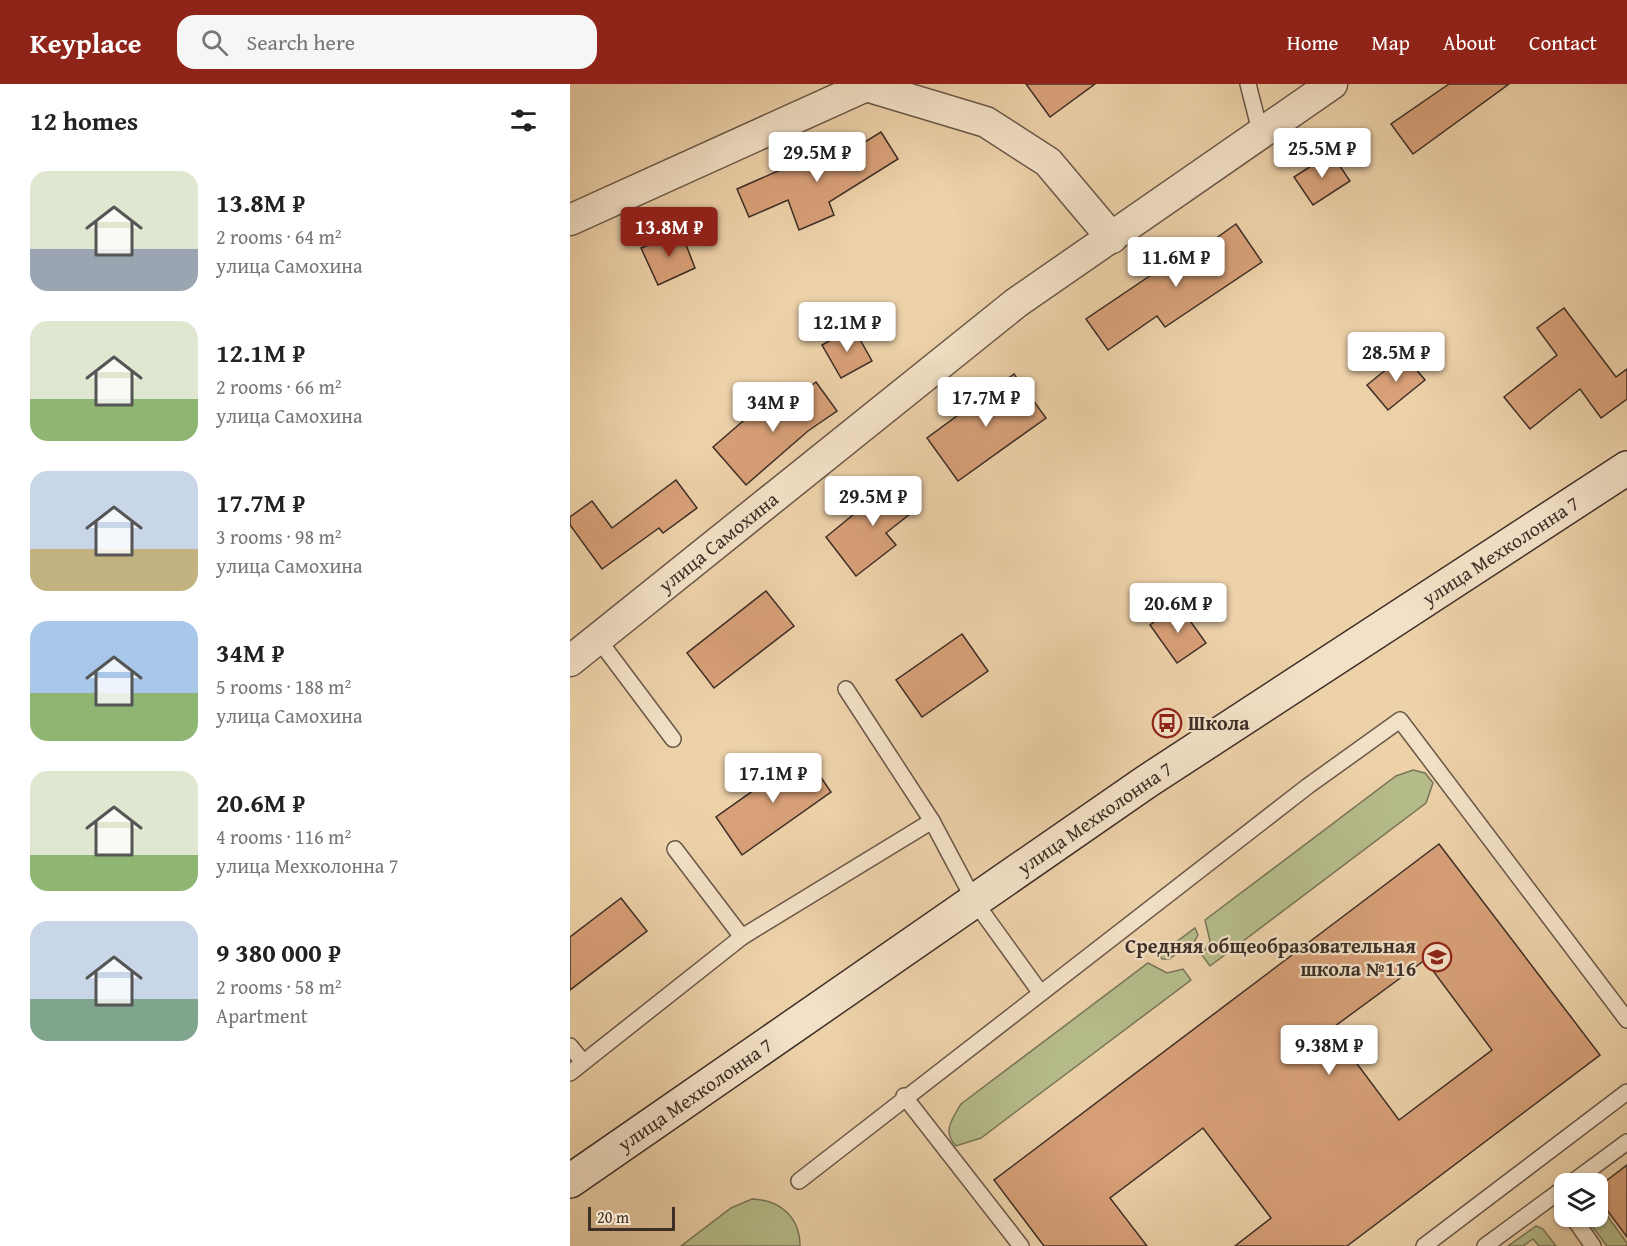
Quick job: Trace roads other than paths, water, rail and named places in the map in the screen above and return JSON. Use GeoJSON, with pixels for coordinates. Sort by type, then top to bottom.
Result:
{"type":"FeatureCollection","features":[{"type":"Feature","properties":{"kind":"street","name":"улица Самохина"},"geometry":{"type":"LineString","coordinates":[[570,661],[1016,303],[1112,238],[1260,131],[1332,84]]}},
{"type":"Feature","properties":{"kind":"street"},"geometry":{"type":"LineString","coordinates":[[570,220],[866,85],[986,122],[1048,162],[1112,238]]}},
{"type":"Feature","properties":{"kind":"street","name":"улица Мехколонна 7"},"geometry":{"type":"LineString","coordinates":[[570,1181],[1146,782],[1627,468]]}},
{"type":"Feature","properties":{"kind":"lane"},"geometry":{"type":"LineString","coordinates":[[1248,84],[1260,131]]}},
{"type":"Feature","properties":{"kind":"lane"},"geometry":{"type":"LineString","coordinates":[[598,639],[674,739]]}},
{"type":"Feature","properties":{"kind":"lane"},"geometry":{"type":"LineString","coordinates":[[846,689],[932,821],[975,902],[1040,992]]}},
{"type":"Feature","properties":{"kind":"lane"},"geometry":{"type":"LineString","coordinates":[[799,1181],[904,1096],[1308,786],[1400,720],[1627,1020]]}},
{"type":"Feature","properties":{"kind":"lane"},"geometry":{"type":"LineString","coordinates":[[570,1073],[742,937],[932,821]]}},
{"type":"Feature","properties":{"kind":"lane"},"geometry":{"type":"LineString","coordinates":[[675,849],[742,937]]}},
{"type":"Feature","properties":{"kind":"lane"},"geometry":{"type":"LineString","coordinates":[[570,1046],[583,1062]]}},
{"type":"Feature","properties":{"kind":"lane"},"geometry":{"type":"LineString","coordinates":[[1424,1246],[1627,1092]]}},
{"type":"Feature","properties":{"kind":"lane"},"geometry":{"type":"LineString","coordinates":[[904,1096],[1021,1246]]}},
{"type":"Feature","properties":{"kind":"lane"},"geometry":{"type":"LineString","coordinates":[[1585,1173],[1627,1142]]}},
{"type":"Feature","properties":{"kind":"lane"},"geometry":{"type":"LineString","coordinates":[[1485,1246],[1554,1201]]}},
{"type":"Feature","properties":{"kind":"lane"},"geometry":{"type":"LineString","coordinates":[[1580,1227],[1593,1246]]}},
{"type":"Feature","properties":{"kind":"place","name":"Школа"},"geometry":{"type":"Point","coordinates":[1167,723]}},
{"type":"Feature","properties":{"kind":"place","name":"Средняя общеобразовательная школа №116"},"geometry":{"type":"Point","coordinates":[1437,957]}}]}
